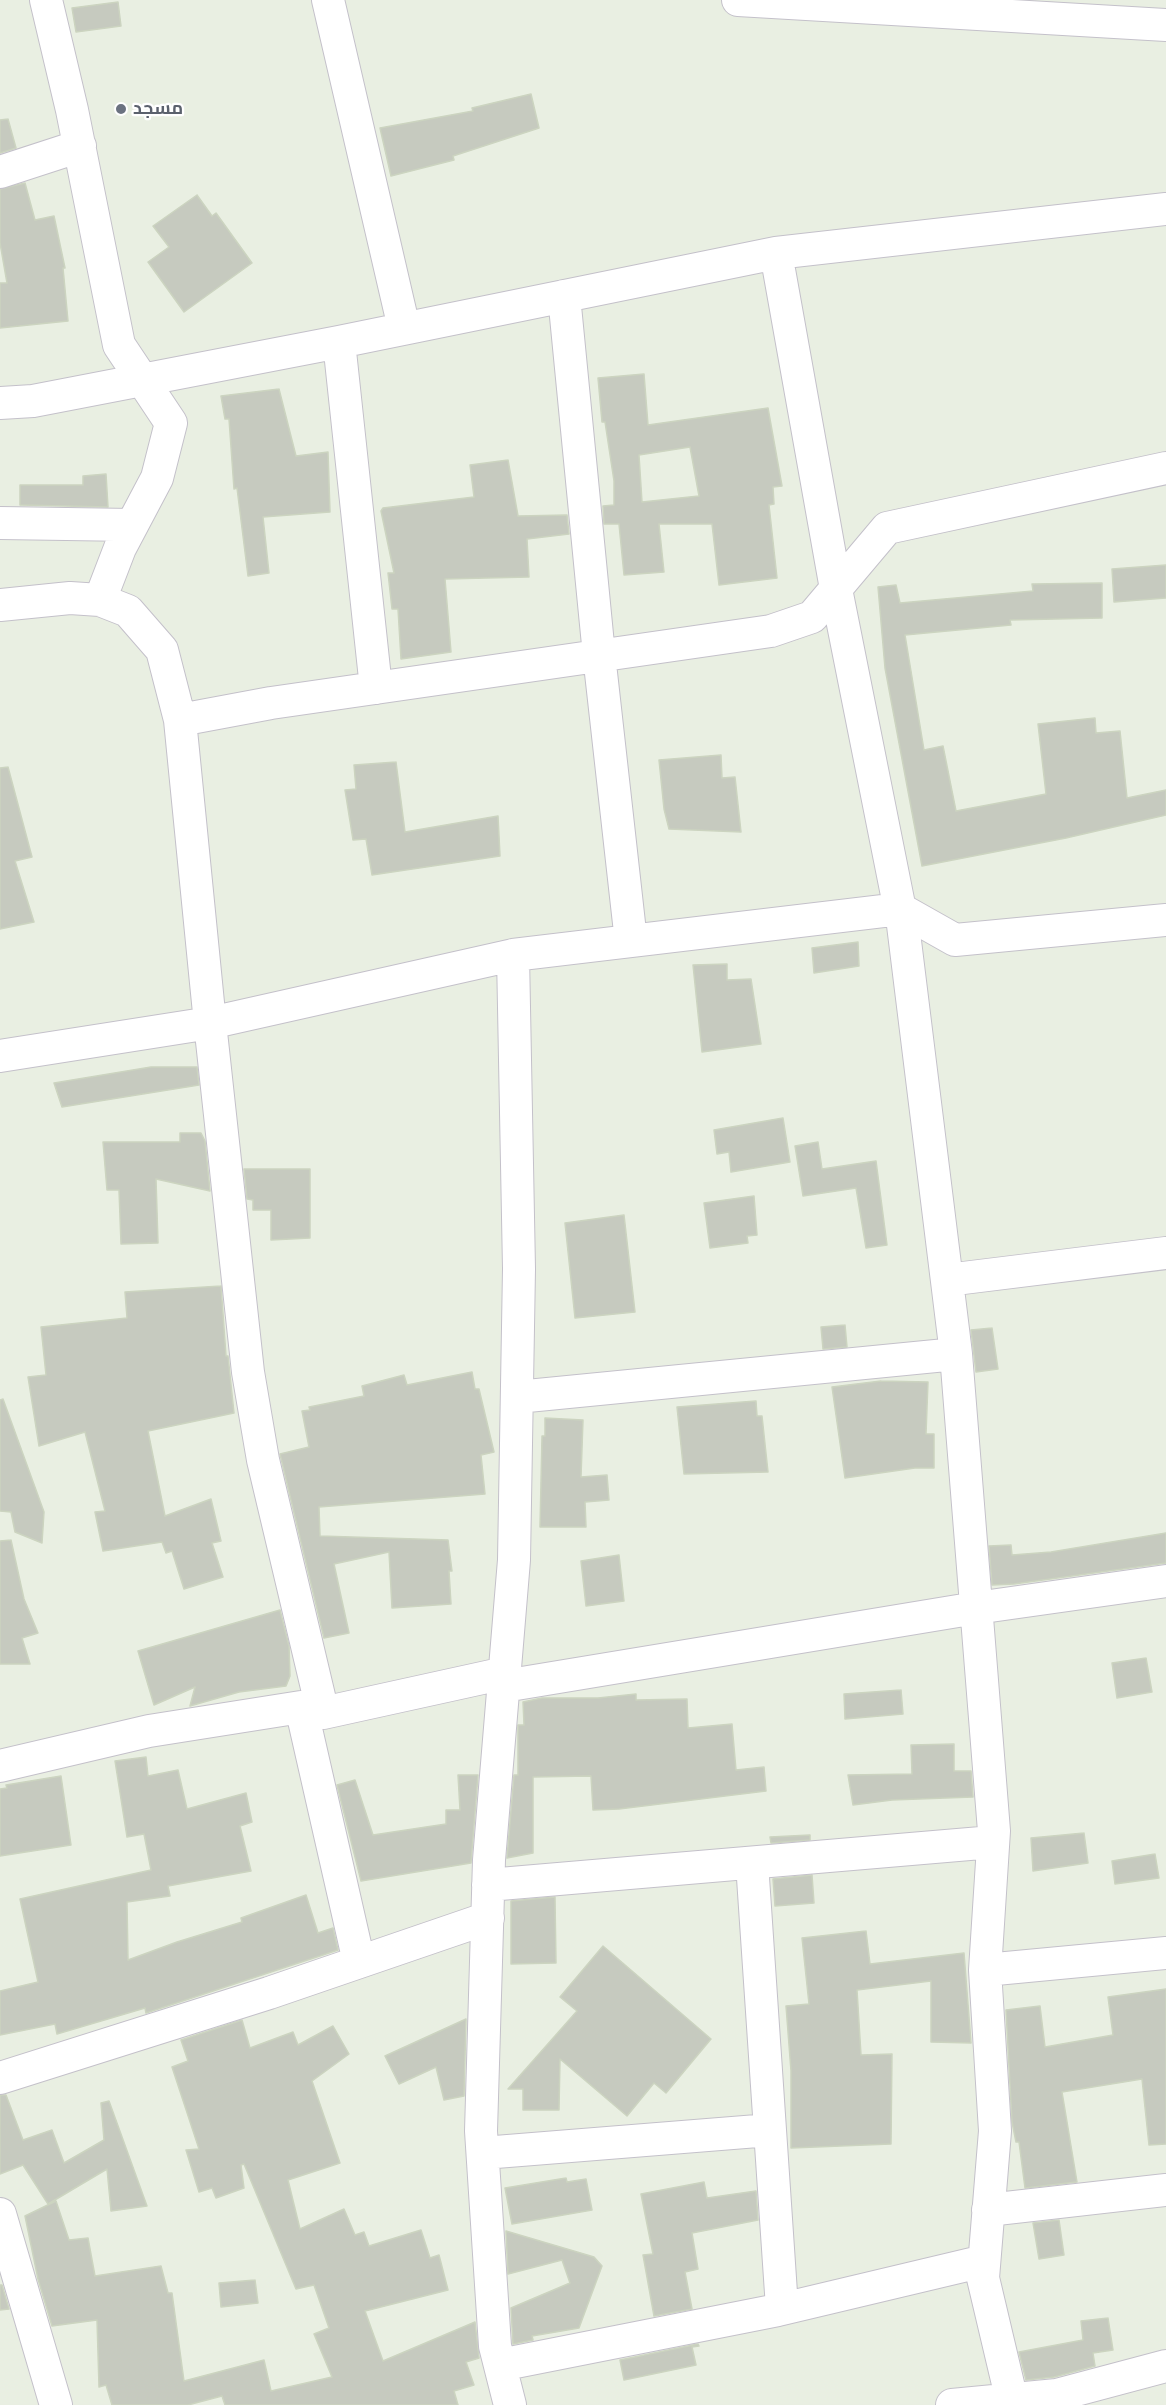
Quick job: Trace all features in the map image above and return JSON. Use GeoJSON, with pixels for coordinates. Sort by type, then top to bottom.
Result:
{"type":"FeatureCollection","features":[{"type":"Feature","properties":{"kind":"street"},"geometry":{"type":"LineString","coordinates":[[46,0],[80,146],[119,345],[171,423],[157,478],[120,548],[100,600]]}},
{"type":"Feature","properties":{"kind":"street"},"geometry":{"type":"LineString","coordinates":[[328,0],[404,328]]}},
{"type":"Feature","properties":{"kind":"street"},"geometry":{"type":"LineString","coordinates":[[738,0],[1166,25]]}},
{"type":"Feature","properties":{"kind":"street"},"geometry":{"type":"LineString","coordinates":[[0,172],[80,146]]}},
{"type":"Feature","properties":{"kind":"street"},"geometry":{"type":"LineString","coordinates":[[0,403],[33,401],[339,342],[776,253],[1166,208]]}},
{"type":"Feature","properties":{"kind":"street"},"geometry":{"type":"LineString","coordinates":[[776,253],[836,589],[900,909],[956,1354],[994,1831],[985,1970],[995,2131],[982,2278],[1012,2402]]}},
{"type":"Feature","properties":{"kind":"street"},"geometry":{"type":"LineString","coordinates":[[564,296],[599,655],[631,941]]}},
{"type":"Feature","properties":{"kind":"street"},"geometry":{"type":"LineString","coordinates":[[339,342],[376,688]]}},
{"type":"Feature","properties":{"kind":"street"},"geometry":{"type":"LineString","coordinates":[[180,720],[270,703],[771,631],[812,617],[887,528],[1166,468]]}},
{"type":"Feature","properties":{"kind":"street"},"geometry":{"type":"LineString","coordinates":[[0,523],[132,525]]}},
{"type":"Feature","properties":{"kind":"street"},"geometry":{"type":"LineString","coordinates":[[0,605],[70,598],[100,600],[128,611],[162,650],[180,720],[248,1372],[359,1962]]}},
{"type":"Feature","properties":{"kind":"street"},"geometry":{"type":"LineString","coordinates":[[0,1056],[210,1023],[513,955],[900,909],[955,939],[1166,920]]}},
{"type":"Feature","properties":{"kind":"street"},"geometry":{"type":"LineString","coordinates":[[510,2405],[495,2346],[481,2131],[488,1885],[514,1560],[519,1269],[513,955]]}},
{"type":"Feature","properties":{"kind":"street"},"geometry":{"type":"LineString","coordinates":[[947,1280],[1166,1253]]}},
{"type":"Feature","properties":{"kind":"street"},"geometry":{"type":"LineString","coordinates":[[517,1397],[956,1354]]}},
{"type":"Feature","properties":{"kind":"street"},"geometry":{"type":"LineString","coordinates":[[0,1766],[149,1731],[312,1710],[504,1679],[1166,1581]]}},
{"type":"Feature","properties":{"kind":"street"},"geometry":{"type":"LineString","coordinates":[[488,1885],[993,1842]]}},
{"type":"Feature","properties":{"kind":"street"},"geometry":{"type":"LineString","coordinates":[[752,1863],[783,2308]]}},
{"type":"Feature","properties":{"kind":"street"},"geometry":{"type":"LineString","coordinates":[[0,2078],[269,1993],[488,1918]]}},
{"type":"Feature","properties":{"kind":"street"},"geometry":{"type":"LineString","coordinates":[[985,1970],[1166,1953]]}},
{"type":"Feature","properties":{"kind":"street"},"geometry":{"type":"LineString","coordinates":[[483,2153],[770,2130]]}},
{"type":"Feature","properties":{"kind":"street"},"geometry":{"type":"LineString","coordinates":[[988,2210],[1166,2190]]}},
{"type":"Feature","properties":{"kind":"street"},"geometry":{"type":"LineString","coordinates":[[0,2214],[56,2405]]}},
{"type":"Feature","properties":{"kind":"street"},"geometry":{"type":"LineString","coordinates":[[500,2365],[783,2308],[984,2261]]}},
{"type":"Feature","properties":{"kind":"street"},"geometry":{"type":"LineString","coordinates":[[952,2405],[1012,2402],[1057,2395],[1166,2366]]}},
{"type":"Feature","properties":{"kind":"building"},"geometry":{"type":"Polygon","coordinates":[[[118,2],[121,26],[76,32],[72,8],[118,2]]]}},
{"type":"Feature","properties":{"kind":"building"},"geometry":{"type":"Polygon","coordinates":[[[531,94],[539,128],[453,156],[454,160],[391,176],[380,128],[473,111],[472,108],[531,94]]]}},
{"type":"Feature","properties":{"kind":"building"},"geometry":{"type":"Polygon","coordinates":[[[8,119],[16,148],[0,153],[0,120],[8,119]]]}},
{"type":"Feature","properties":{"kind":"building"},"geometry":{"type":"Polygon","coordinates":[[[25,183],[35,220],[54,216],[65,268],[63,268],[68,321],[0,328],[0,283],[7,283],[0,243],[0,189],[25,183]]]}},
{"type":"Feature","properties":{"kind":"building"},"geometry":{"type":"Polygon","coordinates":[[[197,195],[212,216],[216,213],[252,263],[184,312],[148,262],[169,247],[153,226],[197,195]]]}},
{"type":"Feature","properties":{"kind":"building"},"geometry":{"type":"Polygon","coordinates":[[[644,374],[648,425],[768,408],[782,486],[773,487],[774,504],[769,505],[777,578],[719,585],[712,524],[659,524],[664,572],[624,575],[619,524],[604,524],[603,506],[614,505],[614,481],[605,422],[602,422],[598,378],[644,374]],[[690,447],[639,455],[642,502],[699,496],[690,447]]]}},
{"type":"Feature","properties":{"kind":"building"},"geometry":{"type":"Polygon","coordinates":[[[279,389],[296,456],[328,452],[330,512],[263,517],[269,573],[248,576],[237,488],[234,489],[229,419],[225,419],[221,396],[279,389]]]}},
{"type":"Feature","properties":{"kind":"building"},"geometry":{"type":"Polygon","coordinates":[[[508,460],[518,516],[567,515],[569,534],[527,539],[529,577],[445,579],[451,652],[401,659],[398,609],[392,609],[388,573],[394,573],[381,511],[383,508],[474,497],[470,465],[508,460]]]}},
{"type":"Feature","properties":{"kind":"building"},"geometry":{"type":"Polygon","coordinates":[[[106,474],[108,507],[20,505],[20,485],[83,485],[83,476],[106,474]]]}},
{"type":"Feature","properties":{"kind":"building"},"geometry":{"type":"Polygon","coordinates":[[[1166,565],[1166,598],[1114,602],[1112,569],[1166,565]]]}},
{"type":"Feature","properties":{"kind":"building"},"geometry":{"type":"Polygon","coordinates":[[[1102,583],[1102,618],[1010,620],[1011,625],[905,635],[924,750],[943,746],[956,811],[1046,794],[1038,724],[1095,718],[1096,733],[1120,731],[1127,798],[1166,790],[1166,815],[1066,838],[922,866],[885,668],[878,587],[896,585],[900,603],[1033,591],[1032,584],[1102,583]]]}},
{"type":"Feature","properties":{"kind":"building"},"geometry":{"type":"Polygon","coordinates":[[[721,755],[722,778],[735,777],[741,832],[669,829],[664,809],[659,760],[721,755]]]}},
{"type":"Feature","properties":{"kind":"building"},"geometry":{"type":"Polygon","coordinates":[[[396,762],[405,832],[498,816],[500,856],[372,875],[366,839],[353,840],[345,790],[356,789],[354,765],[396,762]]]}},
{"type":"Feature","properties":{"kind":"building"},"geometry":{"type":"Polygon","coordinates":[[[8,767],[32,857],[15,861],[34,922],[0,929],[0,768],[8,767]]]}},
{"type":"Feature","properties":{"kind":"building"},"geometry":{"type":"Polygon","coordinates":[[[858,942],[859,966],[814,973],[812,948],[858,942]]]}},
{"type":"Feature","properties":{"kind":"building"},"geometry":{"type":"Polygon","coordinates":[[[727,964],[727,980],[751,979],[761,1044],[702,1052],[693,965],[727,964]]]}},
{"type":"Feature","properties":{"kind":"building"},"geometry":{"type":"Polygon","coordinates":[[[151,1067],[197,1067],[199,1085],[62,1107],[54,1083],[151,1067]]]}},
{"type":"Feature","properties":{"kind":"building"},"geometry":{"type":"Polygon","coordinates":[[[783,1118],[790,1162],[731,1172],[729,1152],[717,1154],[714,1130],[783,1118]]]}},
{"type":"Feature","properties":{"kind":"building"},"geometry":{"type":"Polygon","coordinates":[[[180,1133],[201,1133],[205,1141],[210,1191],[156,1179],[158,1243],[121,1244],[119,1190],[107,1190],[103,1142],[180,1142],[180,1133]]]}},
{"type":"Feature","properties":{"kind":"building"},"geometry":{"type":"Polygon","coordinates":[[[818,1142],[822,1169],[876,1161],[887,1245],[866,1248],[856,1188],[803,1196],[795,1146],[818,1142]]]}},
{"type":"Feature","properties":{"kind":"building"},"geometry":{"type":"Polygon","coordinates":[[[244,1169],[310,1169],[310,1238],[271,1240],[271,1210],[253,1210],[253,1200],[247,1199],[244,1169]]]}},
{"type":"Feature","properties":{"kind":"building"},"geometry":{"type":"Polygon","coordinates":[[[754,1196],[757,1235],[747,1236],[748,1243],[710,1248],[704,1203],[754,1196]]]}},
{"type":"Feature","properties":{"kind":"building"},"geometry":{"type":"Polygon","coordinates":[[[624,1215],[635,1312],[575,1318],[565,1223],[624,1215]]]}},
{"type":"Feature","properties":{"kind":"building"},"geometry":{"type":"Polygon","coordinates":[[[221,1286],[226,1356],[228,1356],[234,1413],[148,1431],[165,1516],[211,1499],[221,1541],[212,1543],[223,1577],[184,1589],[172,1551],[166,1553],[162,1542],[103,1551],[95,1512],[105,1511],[85,1432],[39,1446],[28,1377],[46,1375],[41,1327],[127,1318],[125,1292],[221,1286]]]}},
{"type":"Feature","properties":{"kind":"building"},"geometry":{"type":"Polygon","coordinates":[[[845,1325],[847,1347],[823,1349],[821,1327],[845,1325]]]}},
{"type":"Feature","properties":{"kind":"building"},"geometry":{"type":"Polygon","coordinates":[[[992,1328],[998,1369],[976,1372],[971,1330],[992,1328]]]}},
{"type":"Feature","properties":{"kind":"building"},"geometry":{"type":"Polygon","coordinates":[[[472,1372],[475,1389],[479,1389],[494,1452],[481,1455],[485,1494],[319,1507],[320,1536],[448,1540],[452,1571],[449,1571],[451,1604],[392,1608],[389,1552],[334,1564],[349,1633],[324,1638],[280,1454],[309,1447],[302,1411],[310,1410],[309,1407],[364,1396],[362,1386],[404,1375],[407,1385],[472,1372]]]}},
{"type":"Feature","properties":{"kind":"building"},"geometry":{"type":"Polygon","coordinates":[[[881,1381],[928,1382],[926,1434],[934,1434],[934,1468],[915,1468],[845,1478],[832,1387],[881,1381]]]}},
{"type":"Feature","properties":{"kind":"building"},"geometry":{"type":"Polygon","coordinates":[[[3,1399],[44,1512],[42,1543],[15,1532],[11,1512],[0,1511],[0,1400],[3,1399]]]}},
{"type":"Feature","properties":{"kind":"building"},"geometry":{"type":"Polygon","coordinates":[[[756,1401],[757,1416],[762,1416],[768,1472],[684,1474],[677,1407],[756,1401]]]}},
{"type":"Feature","properties":{"kind":"building"},"geometry":{"type":"Polygon","coordinates":[[[545,1418],[583,1420],[581,1477],[607,1475],[609,1500],[585,1502],[586,1527],[540,1527],[542,1436],[545,1436],[545,1418]]]}},
{"type":"Feature","properties":{"kind":"building"},"geometry":{"type":"Polygon","coordinates":[[[1166,1533],[1166,1563],[992,1585],[989,1546],[1011,1545],[1012,1555],[1051,1552],[1166,1533]]]}},
{"type":"Feature","properties":{"kind":"building"},"geometry":{"type":"Polygon","coordinates":[[[11,1540],[24,1599],[38,1633],[22,1638],[30,1664],[0,1664],[0,1541],[11,1540]]]}},
{"type":"Feature","properties":{"kind":"building"},"geometry":{"type":"Polygon","coordinates":[[[619,1555],[624,1601],[586,1606],[581,1561],[619,1555]]]}},
{"type":"Feature","properties":{"kind":"building"},"geometry":{"type":"Polygon","coordinates":[[[280,1610],[289,1646],[290,1676],[286,1686],[239,1692],[190,1706],[195,1687],[154,1705],[138,1651],[280,1610]]]}},
{"type":"Feature","properties":{"kind":"building"},"geometry":{"type":"Polygon","coordinates":[[[1146,1658],[1152,1692],[1117,1698],[1112,1663],[1146,1658]]]}},
{"type":"Feature","properties":{"kind":"building"},"geometry":{"type":"Polygon","coordinates":[[[901,1690],[903,1714],[845,1719],[844,1694],[901,1690]]]}},
{"type":"Feature","properties":{"kind":"building"},"geometry":{"type":"Polygon","coordinates":[[[636,1694],[636,1700],[687,1699],[688,1728],[732,1724],[736,1770],[764,1767],[766,1791],[619,1809],[593,1810],[591,1776],[533,1777],[533,1853],[507,1858],[514,1775],[518,1775],[518,1725],[524,1725],[523,1702],[542,1698],[598,1698],[636,1694]]]}},
{"type":"Feature","properties":{"kind":"building"},"geometry":{"type":"Polygon","coordinates":[[[954,1744],[954,1771],[971,1771],[973,1797],[892,1800],[853,1805],[848,1775],[912,1774],[911,1745],[954,1744]]]}},
{"type":"Feature","properties":{"kind":"building"},"geometry":{"type":"Polygon","coordinates":[[[146,1757],[148,1776],[178,1770],[187,1809],[246,1793],[252,1822],[240,1826],[251,1871],[168,1886],[170,1896],[127,1902],[128,1960],[242,1922],[241,1918],[306,1895],[318,1933],[333,1928],[338,1950],[146,2013],[145,2008],[57,2034],[55,2024],[0,2035],[0,1991],[38,1982],[20,1899],[151,1870],[144,1834],[127,1837],[115,1761],[146,1757]]]}},
{"type":"Feature","properties":{"kind":"building"},"geometry":{"type":"Polygon","coordinates":[[[458,1775],[478,1775],[471,1863],[361,1881],[337,1785],[355,1780],[373,1835],[446,1824],[446,1810],[460,1810],[458,1775]]]}},
{"type":"Feature","properties":{"kind":"building"},"geometry":{"type":"Polygon","coordinates":[[[61,1776],[71,1845],[0,1856],[0,1789],[7,1788],[6,1785],[61,1776]]]}},
{"type":"Feature","properties":{"kind":"building"},"geometry":{"type":"Polygon","coordinates":[[[1084,1833],[1088,1863],[1033,1871],[1031,1838],[1084,1833]]]}},
{"type":"Feature","properties":{"kind":"building"},"geometry":{"type":"Polygon","coordinates":[[[810,1835],[810,1840],[771,1843],[770,1837],[810,1835]]]}},
{"type":"Feature","properties":{"kind":"building"},"geometry":{"type":"Polygon","coordinates":[[[1155,1854],[1159,1878],[1115,1884],[1112,1861],[1155,1854]]]}},
{"type":"Feature","properties":{"kind":"building"},"geometry":{"type":"Polygon","coordinates":[[[812,1875],[814,1903],[775,1906],[773,1879],[812,1875]]]}},
{"type":"Feature","properties":{"kind":"building"},"geometry":{"type":"Polygon","coordinates":[[[555,1897],[556,1963],[511,1964],[511,1901],[555,1897]]]}},
{"type":"Feature","properties":{"kind":"building"},"geometry":{"type":"Polygon","coordinates":[[[866,1931],[870,1964],[964,1953],[971,2043],[931,2042],[931,1981],[857,1990],[861,2055],[892,2054],[891,2144],[791,2148],[791,2071],[786,2006],[809,2004],[802,1938],[866,1931]]]}},
{"type":"Feature","properties":{"kind":"building"},"geometry":{"type":"Polygon","coordinates":[[[603,1946],[711,2039],[666,2093],[654,2083],[627,2116],[560,2059],[559,2110],[523,2110],[523,2089],[508,2089],[577,2011],[560,1997],[603,1946]]]}},
{"type":"Feature","properties":{"kind":"building"},"geometry":{"type":"Polygon","coordinates":[[[1166,1989],[1166,2144],[1149,2145],[1142,2079],[1062,2092],[1077,2182],[1025,2188],[1019,2142],[1016,2142],[1012,2122],[1006,2010],[1040,2006],[1045,2047],[1113,2035],[1108,1997],[1166,1989]]]}},
{"type":"Feature","properties":{"kind":"building"},"geometry":{"type":"Polygon","coordinates":[[[466,2019],[464,2096],[444,2100],[436,2067],[399,2084],[385,2056],[466,2019]]]}},
{"type":"Feature","properties":{"kind":"building"},"geometry":{"type":"Polygon","coordinates":[[[242,2020],[250,2048],[293,2032],[298,2045],[333,2026],[349,2054],[312,2081],[340,2163],[288,2180],[300,2229],[344,2209],[355,2235],[364,2232],[369,2246],[421,2230],[430,2258],[439,2255],[448,2290],[365,2311],[383,2361],[475,2322],[479,2358],[466,2362],[474,2385],[454,2391],[458,2405],[225,2405],[222,2396],[188,2405],[112,2405],[106,2385],[99,2387],[97,2320],[52,2326],[38,2279],[25,2216],[56,2201],[69,2240],[88,2238],[95,2276],[161,2266],[168,2293],[172,2293],[184,2381],[264,2360],[271,2391],[332,2377],[314,2334],[329,2328],[314,2285],[296,2289],[244,2164],[241,2165],[244,2188],[216,2198],[212,2188],[199,2192],[186,2150],[199,2149],[172,2067],[188,2061],[181,2040],[242,2020]]]}},
{"type":"Feature","properties":{"kind":"building"},"geometry":{"type":"Polygon","coordinates":[[[0,2095],[6,2095],[23,2140],[52,2130],[64,2163],[104,2140],[101,2103],[109,2101],[147,2206],[111,2211],[107,2169],[48,2204],[23,2165],[0,2174],[0,2095]]]}},
{"type":"Feature","properties":{"kind":"building"},"geometry":{"type":"Polygon","coordinates":[[[566,2178],[567,2182],[586,2179],[592,2210],[512,2224],[505,2188],[566,2178]]]}},
{"type":"Feature","properties":{"kind":"building"},"geometry":{"type":"Polygon","coordinates":[[[704,2182],[707,2198],[756,2191],[758,2220],[692,2233],[698,2269],[685,2272],[692,2309],[654,2316],[643,2255],[653,2254],[641,2194],[704,2182]]]}},
{"type":"Feature","properties":{"kind":"building"},"geometry":{"type":"Polygon","coordinates":[[[1059,2220],[1064,2255],[1039,2259],[1033,2223],[1059,2220]]]}},
{"type":"Feature","properties":{"kind":"building"},"geometry":{"type":"Polygon","coordinates":[[[506,2231],[594,2257],[602,2266],[579,2328],[532,2336],[533,2340],[513,2344],[511,2308],[570,2283],[562,2260],[508,2274],[506,2231]]]}},
{"type":"Feature","properties":{"kind":"building"},"geometry":{"type":"Polygon","coordinates":[[[255,2280],[258,2303],[221,2307],[219,2283],[255,2280]]]}},
{"type":"Feature","properties":{"kind":"building"},"geometry":{"type":"Polygon","coordinates":[[[0,2285],[2,2285],[9,2309],[0,2310],[0,2285]]]}},
{"type":"Feature","properties":{"kind":"building"},"geometry":{"type":"Polygon","coordinates":[[[1108,2318],[1113,2350],[1093,2353],[1095,2366],[1054,2377],[1026,2380],[1019,2352],[1083,2340],[1081,2321],[1108,2318]]]}},
{"type":"Feature","properties":{"kind":"building"},"geometry":{"type":"Polygon","coordinates":[[[698,2344],[699,2346],[692,2347],[696,2365],[624,2380],[620,2360],[698,2344]]]}},
{"type":"Feature","properties":{"kind":"place","name":"مسجد"},"geometry":{"type":"Point","coordinates":[121,109]}}]}
